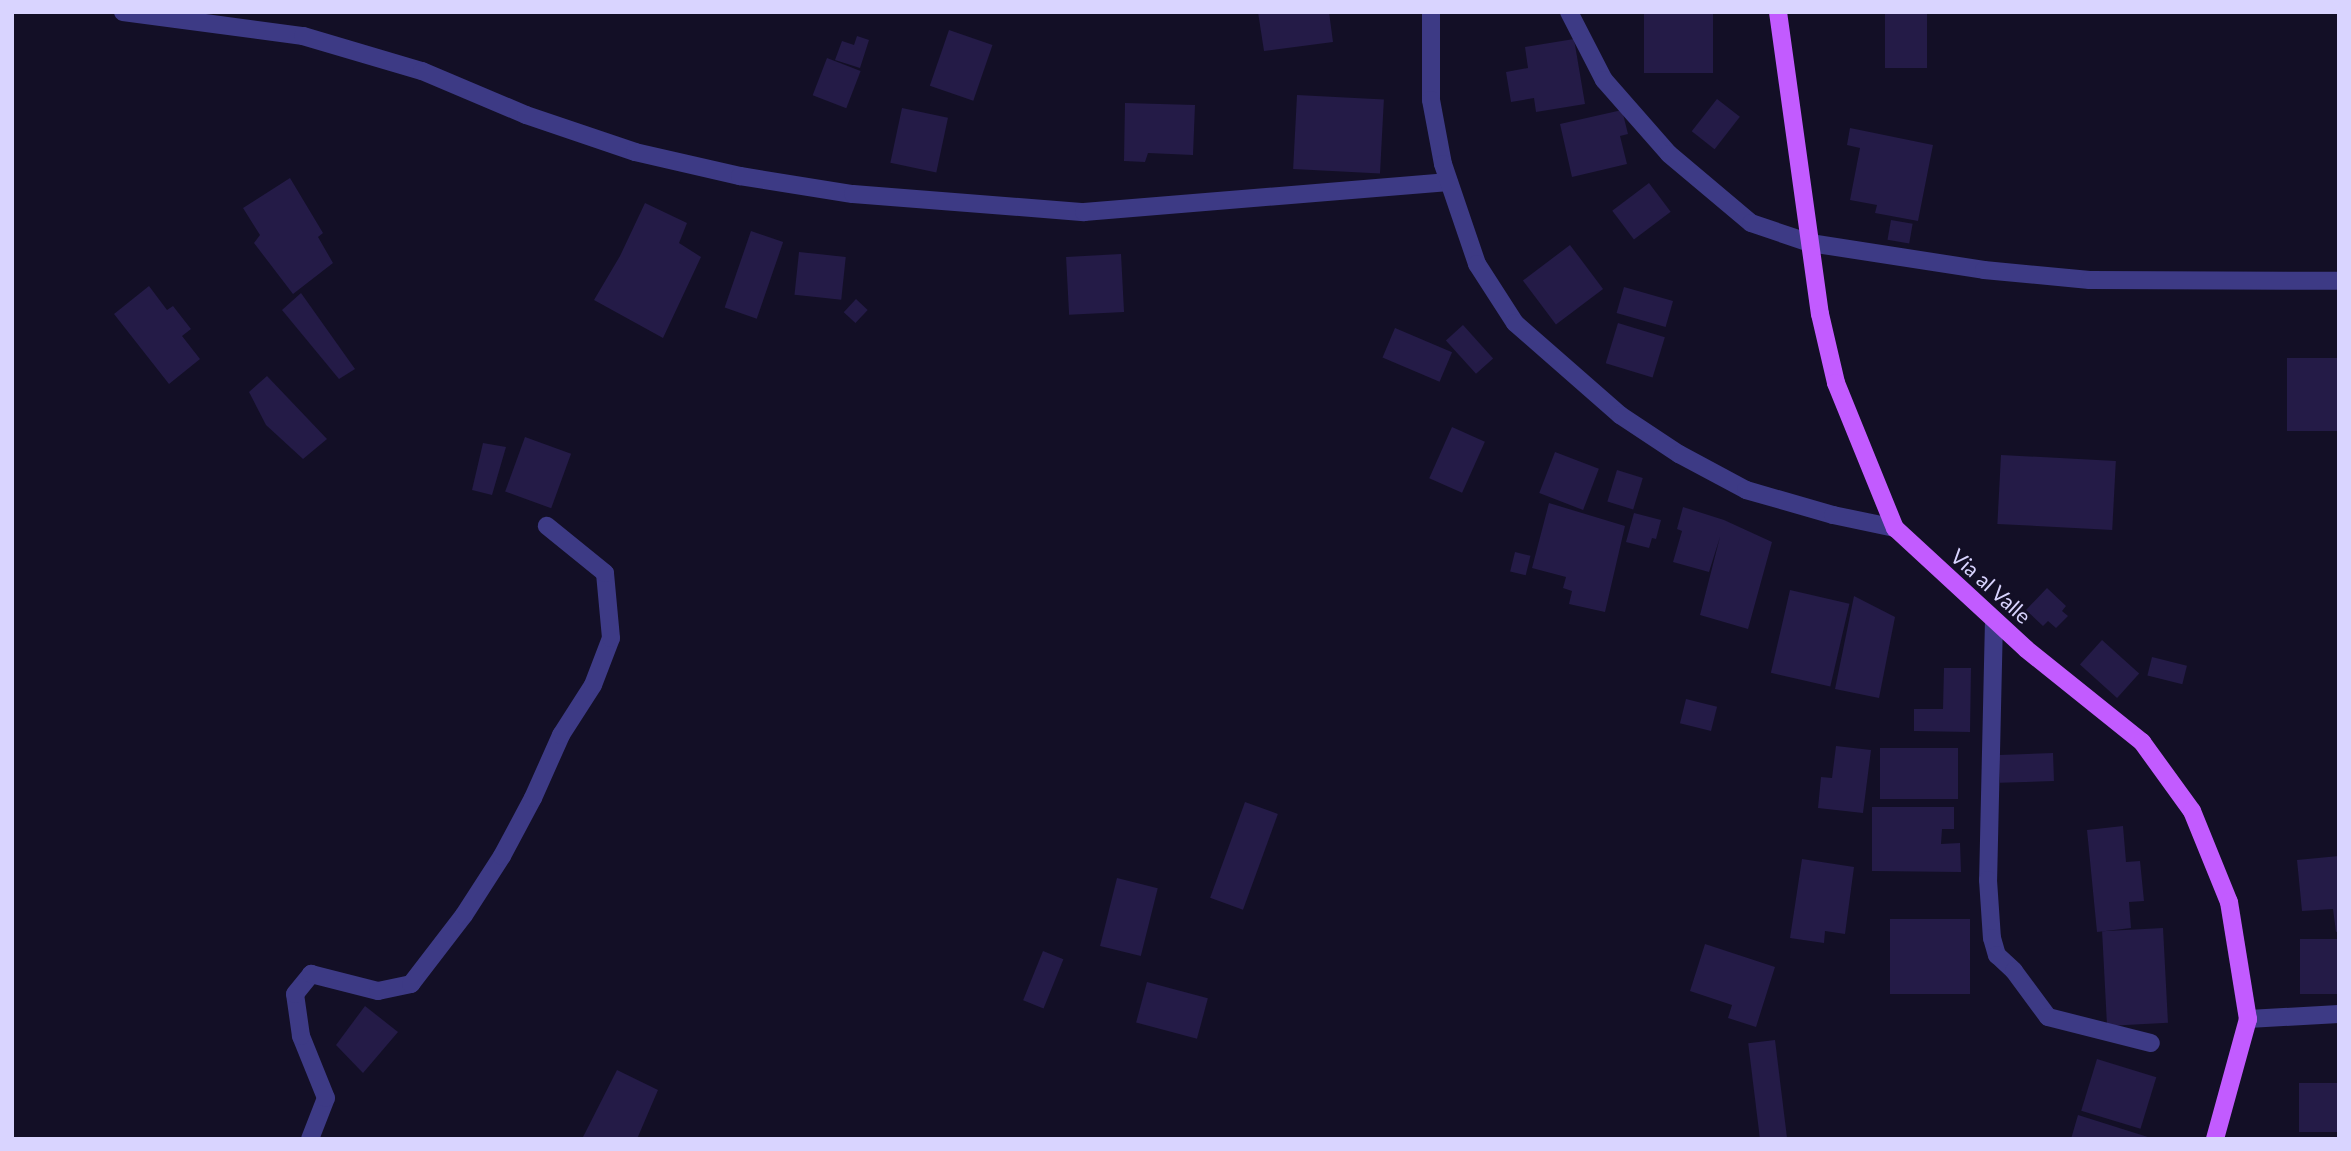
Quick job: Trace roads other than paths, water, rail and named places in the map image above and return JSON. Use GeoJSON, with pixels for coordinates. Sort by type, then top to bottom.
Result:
{"type":"FeatureCollection","features":[{"type":"Feature","properties":{"kind":"main road","name":"Via al Valle"},"geometry":{"type":"LineString","coordinates":[[1778,12],[1820,314],[1836,383],[1895,528],[1994,620],[2142,742],[2192,811],[2229,902],[2248,1019],[2215,1139]]}},
{"type":"Feature","properties":{"kind":"street"},"geometry":{"type":"LineString","coordinates":[[123,12],[303,36],[422,71],[526,115],[635,152],[740,176],[853,194],[1084,212],[1449,181]]}},
{"type":"Feature","properties":{"kind":"street"},"geometry":{"type":"LineString","coordinates":[[1431,12],[1431,100],[1449,181],[1477,264],[1515,323],[1620,415],[1679,453],[1746,490],[1833,516],[1895,528]]}},
{"type":"Feature","properties":{"kind":"street"},"geometry":{"type":"LineString","coordinates":[[1569,12],[1604,80],[1670,154],[1751,223],[1810,243],[1984,270],[2090,281],[2339,281]]}},
{"type":"Feature","properties":{"kind":"street"},"geometry":{"type":"LineString","coordinates":[[310,1139],[326,1098],[302,1036],[295,994],[311,974],[378,991],[411,984],[464,915],[502,856],[533,798],[561,735],[593,685],[611,638],[605,573],[547,526]]}},
{"type":"Feature","properties":{"kind":"street"},"geometry":{"type":"LineString","coordinates":[[1994,620],[1988,880],[1992,937],[1997,956],[2014,971],[2048,1017],[2151,1043]]}},
{"type":"Feature","properties":{"kind":"street"},"geometry":{"type":"LineString","coordinates":[[2248,1019],[2339,1014]]}}]}
